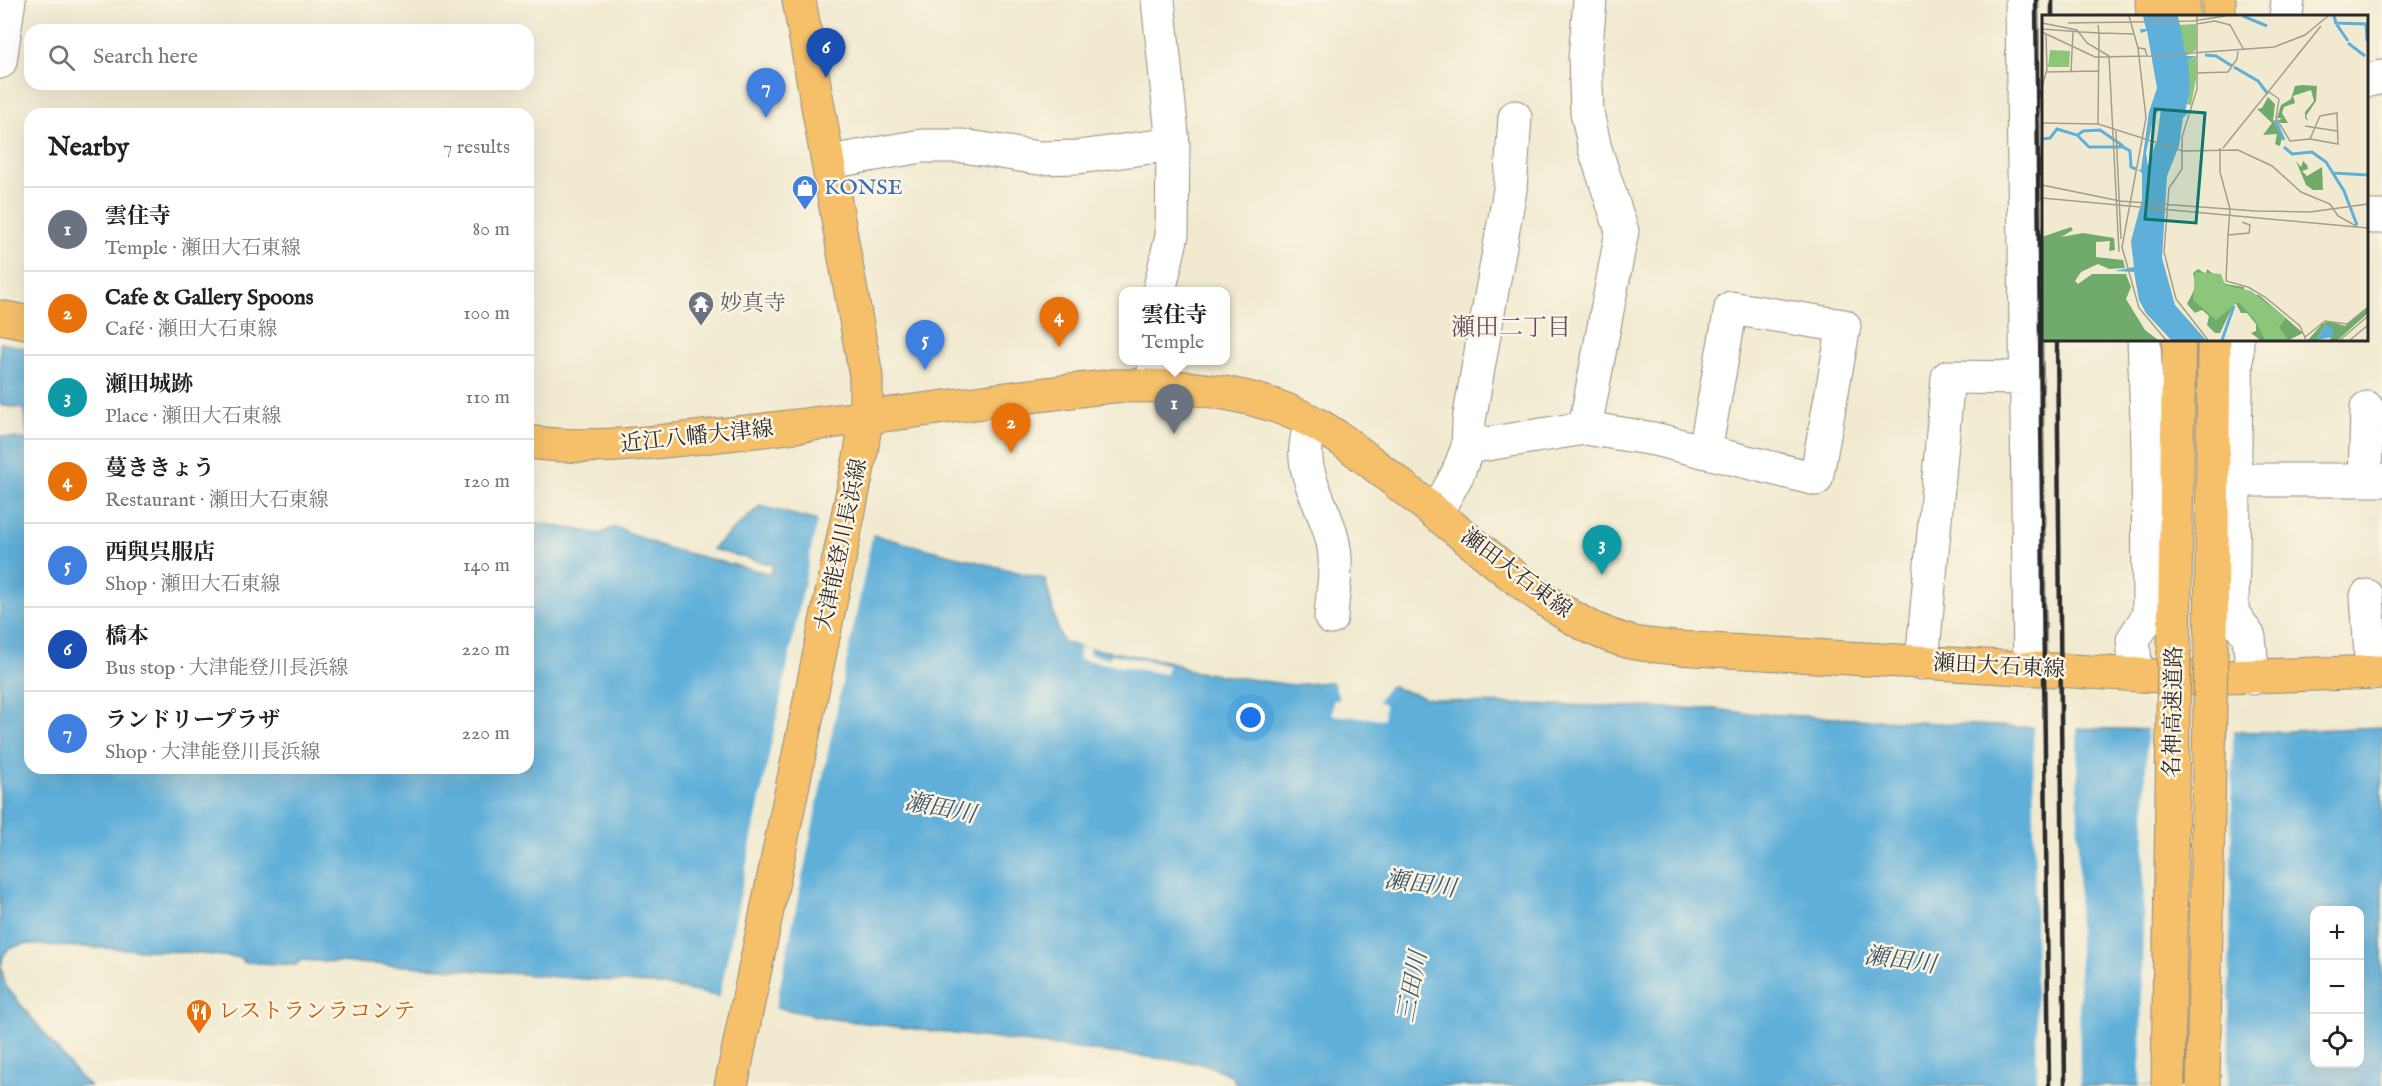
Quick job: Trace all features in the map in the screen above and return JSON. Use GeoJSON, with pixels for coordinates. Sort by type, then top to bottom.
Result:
{"type":"FeatureCollection","features":[{"type":"Feature","properties":{"kind":"main road","name":"大津能登川長浜線"},"geometry":{"type":"LineString","coordinates":[[731,1086],[860,457],[866,418],[866,376],[799,0]]}},
{"type":"Feature","properties":{"kind":"main road"},"geometry":{"type":"LineString","coordinates":[[2152,0],[2153,15]]}},
{"type":"Feature","properties":{"kind":"main road"},"geometry":{"type":"LineString","coordinates":[[0,317],[24,322]]}},
{"type":"Feature","properties":{"kind":"main road"},"geometry":{"type":"LineString","coordinates":[[2169,340],[2177,531]]}},
{"type":"Feature","properties":{"kind":"main road","name":"名神高速道路"},"geometry":{"type":"LineString","coordinates":[[2168,1086],[2179,340]]}},
{"type":"Feature","properties":{"kind":"main road","name":"名神高速道路"},"geometry":{"type":"LineString","coordinates":[[2204,1086],[2214,340]]}},
{"type":"Feature","properties":{"kind":"main road","name":"瀬田大石東線"},"geometry":{"type":"LineString","coordinates":[[866,418],[1092,388],[1155,373],[1198,389],[1277,407],[1312,422],[1362,455],[1564,613],[1628,642],[1677,648],[2192,678],[2377,673]]}},
{"type":"Feature","properties":{"kind":"main road","name":"近江八幡大津線"},"geometry":{"type":"LineString","coordinates":[[534,443],[585,447],[631,445],[866,418]]}},
{"type":"Feature","properties":{"kind":"street"},"geometry":{"type":"LineString","coordinates":[[0,63],[9,0]]}},
{"type":"Feature","properties":{"kind":"street"},"geometry":{"type":"LineString","coordinates":[[1158,0],[1173,144],[1172,235],[1161,287]]}},
{"type":"Feature","properties":{"kind":"street"},"geometry":{"type":"LineString","coordinates":[[1585,428],[1622,231],[1595,149],[1587,112],[1585,58],[1590,0]]}},
{"type":"Feature","properties":{"kind":"street"},"geometry":{"type":"LineString","coordinates":[[2022,0],[2033,96],[2027,378],[2030,669]]}},
{"type":"Feature","properties":{"kind":"street"},"geometry":{"type":"LineString","coordinates":[[2286,15],[2288,0]]}},
{"type":"Feature","properties":{"kind":"street"},"geometry":{"type":"LineString","coordinates":[[2367,81],[2382,78]]}},
{"type":"Feature","properties":{"kind":"street"},"geometry":{"type":"LineString","coordinates":[[1436,513],[1457,475],[1468,447],[1469,421],[1510,190],[1515,117]]}},
{"type":"Feature","properties":{"kind":"street"},"geometry":{"type":"LineString","coordinates":[[829,162],[922,146],[963,146],[1039,158],[1079,157],[1173,144]]}},
{"type":"Feature","properties":{"kind":"street"},"geometry":{"type":"LineString","coordinates":[[1468,447],[1585,428],[1654,439],[1816,479],[1844,326],[1731,308],[1705,451]]}},
{"type":"Feature","properties":{"kind":"street"},"geometry":{"type":"LineString","coordinates":[[2136,675],[2133,640],[2149,615],[2148,447],[2144,340]]}},
{"type":"Feature","properties":{"kind":"street"},"geometry":{"type":"LineString","coordinates":[[2237,340],[2232,612],[2249,637],[2253,678]]}},
{"type":"Feature","properties":{"kind":"street"},"geometry":{"type":"LineString","coordinates":[[1923,663],[1948,377],[2027,378]]}},
{"type":"Feature","properties":{"kind":"street"},"geometry":{"type":"LineString","coordinates":[[2234,480],[2374,480],[2367,408]]}},
{"type":"Feature","properties":{"kind":"street"},"geometry":{"type":"LineString","coordinates":[[1312,422],[1306,437],[1309,480],[1330,534],[1335,556],[1331,618]]}},
{"type":"Feature","properties":{"kind":"street"},"geometry":{"type":"LineString","coordinates":[[2367,596],[2377,673]]}},
{"type":"Feature","properties":{"kind":"water"},"geometry":{"type":"Polygon","coordinates":[[[0,343],[24,348],[24,409],[0,405],[0,343]]]}},
{"type":"Feature","properties":{"kind":"water"},"geometry":{"type":"Polygon","coordinates":[[[0,436],[24,439],[24,774],[534,774],[534,522],[600,534],[615,527],[666,548],[771,574],[773,565],[712,549],[760,506],[1045,579],[1063,642],[1171,662],[1190,671],[1292,685],[1328,682],[1393,687],[1426,698],[1476,703],[1715,709],[1744,713],[2015,727],[2262,732],[2382,727],[2382,1086],[1237,1086],[1231,1075],[1205,1064],[833,1019],[662,985],[443,968],[301,960],[296,965],[242,962],[242,958],[184,952],[23,944],[9,949],[4,955],[1,965],[5,985],[78,1075],[90,1086],[0,1086],[0,436]]]}},
{"type":"Feature","properties":{"kind":"pier"},"geometry":{"type":"Polygon","coordinates":[[[818,517],[873,532],[775,1010],[719,999],[818,517]]]}},
{"type":"Feature","properties":{"kind":"pier"},"geometry":{"type":"Polygon","coordinates":[[[1080,647],[1090,648],[1089,654],[1110,658],[1111,654],[1168,665],[1166,674],[1078,659],[1080,647]]]}},
{"type":"Feature","properties":{"kind":"pier"},"geometry":{"type":"Polygon","coordinates":[[[1332,679],[1390,684],[1377,702],[1385,704],[1384,719],[1332,715],[1333,700],[1340,700],[1332,679]]]}},
{"type":"Feature","properties":{"kind":"pier"},"geometry":{"type":"Polygon","coordinates":[[[2033,725],[2077,725],[2080,1086],[2037,1086],[2033,725]]]}},
{"type":"Feature","properties":{"kind":"pier"},"geometry":{"type":"Polygon","coordinates":[[[2147,727],[2233,728],[2228,1086],[2140,1086],[2147,727]]]}},
{"type":"Feature","properties":{"kind":"railway"},"geometry":{"type":"LineString","coordinates":[[2036,0],[2049,1086]]}},
{"type":"Feature","properties":{"kind":"railway"},"geometry":{"type":"LineString","coordinates":[[2052,0],[2052,15]]}},
{"type":"Feature","properties":{"kind":"railway"},"geometry":{"type":"LineString","coordinates":[[2057,340],[2065,1086]]}},
{"type":"Feature","properties":{"kind":"place","name":"橋本"},"geometry":{"type":"Point","coordinates":[826,78]}},
{"type":"Feature","properties":{"kind":"place","name":"ランドリープラザ"},"geometry":{"type":"Point","coordinates":[766,118]}},
{"type":"Feature","properties":{"kind":"place","name":"KONSE"},"geometry":{"type":"Point","coordinates":[805,211]}},
{"type":"Feature","properties":{"kind":"place","name":"妙真寺"},"geometry":{"type":"Point","coordinates":[701,327]}},
{"type":"Feature","properties":{"kind":"place","name":"蔓ききょう"},"geometry":{"type":"Point","coordinates":[1059,347]}},
{"type":"Feature","properties":{"kind":"place","name":"西與呉服店"},"geometry":{"type":"Point","coordinates":[925,370]}},
{"type":"Feature","properties":{"kind":"place","name":"雲住寺"},"geometry":{"type":"Point","coordinates":[1174,434]}},
{"type":"Feature","properties":{"kind":"place","name":"Cafe & Gallery Spoons"},"geometry":{"type":"Point","coordinates":[1011,453]}},
{"type":"Feature","properties":{"kind":"place","name":"瀬田城跡"},"geometry":{"type":"Point","coordinates":[1602,575]}},
{"type":"Feature","properties":{"kind":"place","name":"レストランラコンテ"},"geometry":{"type":"Point","coordinates":[199,1035]}},
{"type":"Feature","properties":{"kind":"district","name":"瀬田二丁目"},"geometry":{"type":"Point","coordinates":[1511,328]}},
{"type":"Feature","properties":{"kind":"water label","name":"瀬田川"},"geometry":{"type":"Point","coordinates":[940,809]}},
{"type":"Feature","properties":{"kind":"water label","name":"瀬田川"},"geometry":{"type":"Point","coordinates":[1420,885]}},
{"type":"Feature","properties":{"kind":"water label","name":"瀬田川"},"geometry":{"type":"Point","coordinates":[1900,961]}},
{"type":"Feature","properties":{"kind":"water label","name":"三田川"},"geometry":{"type":"Point","coordinates":[1413,987]}}]}
